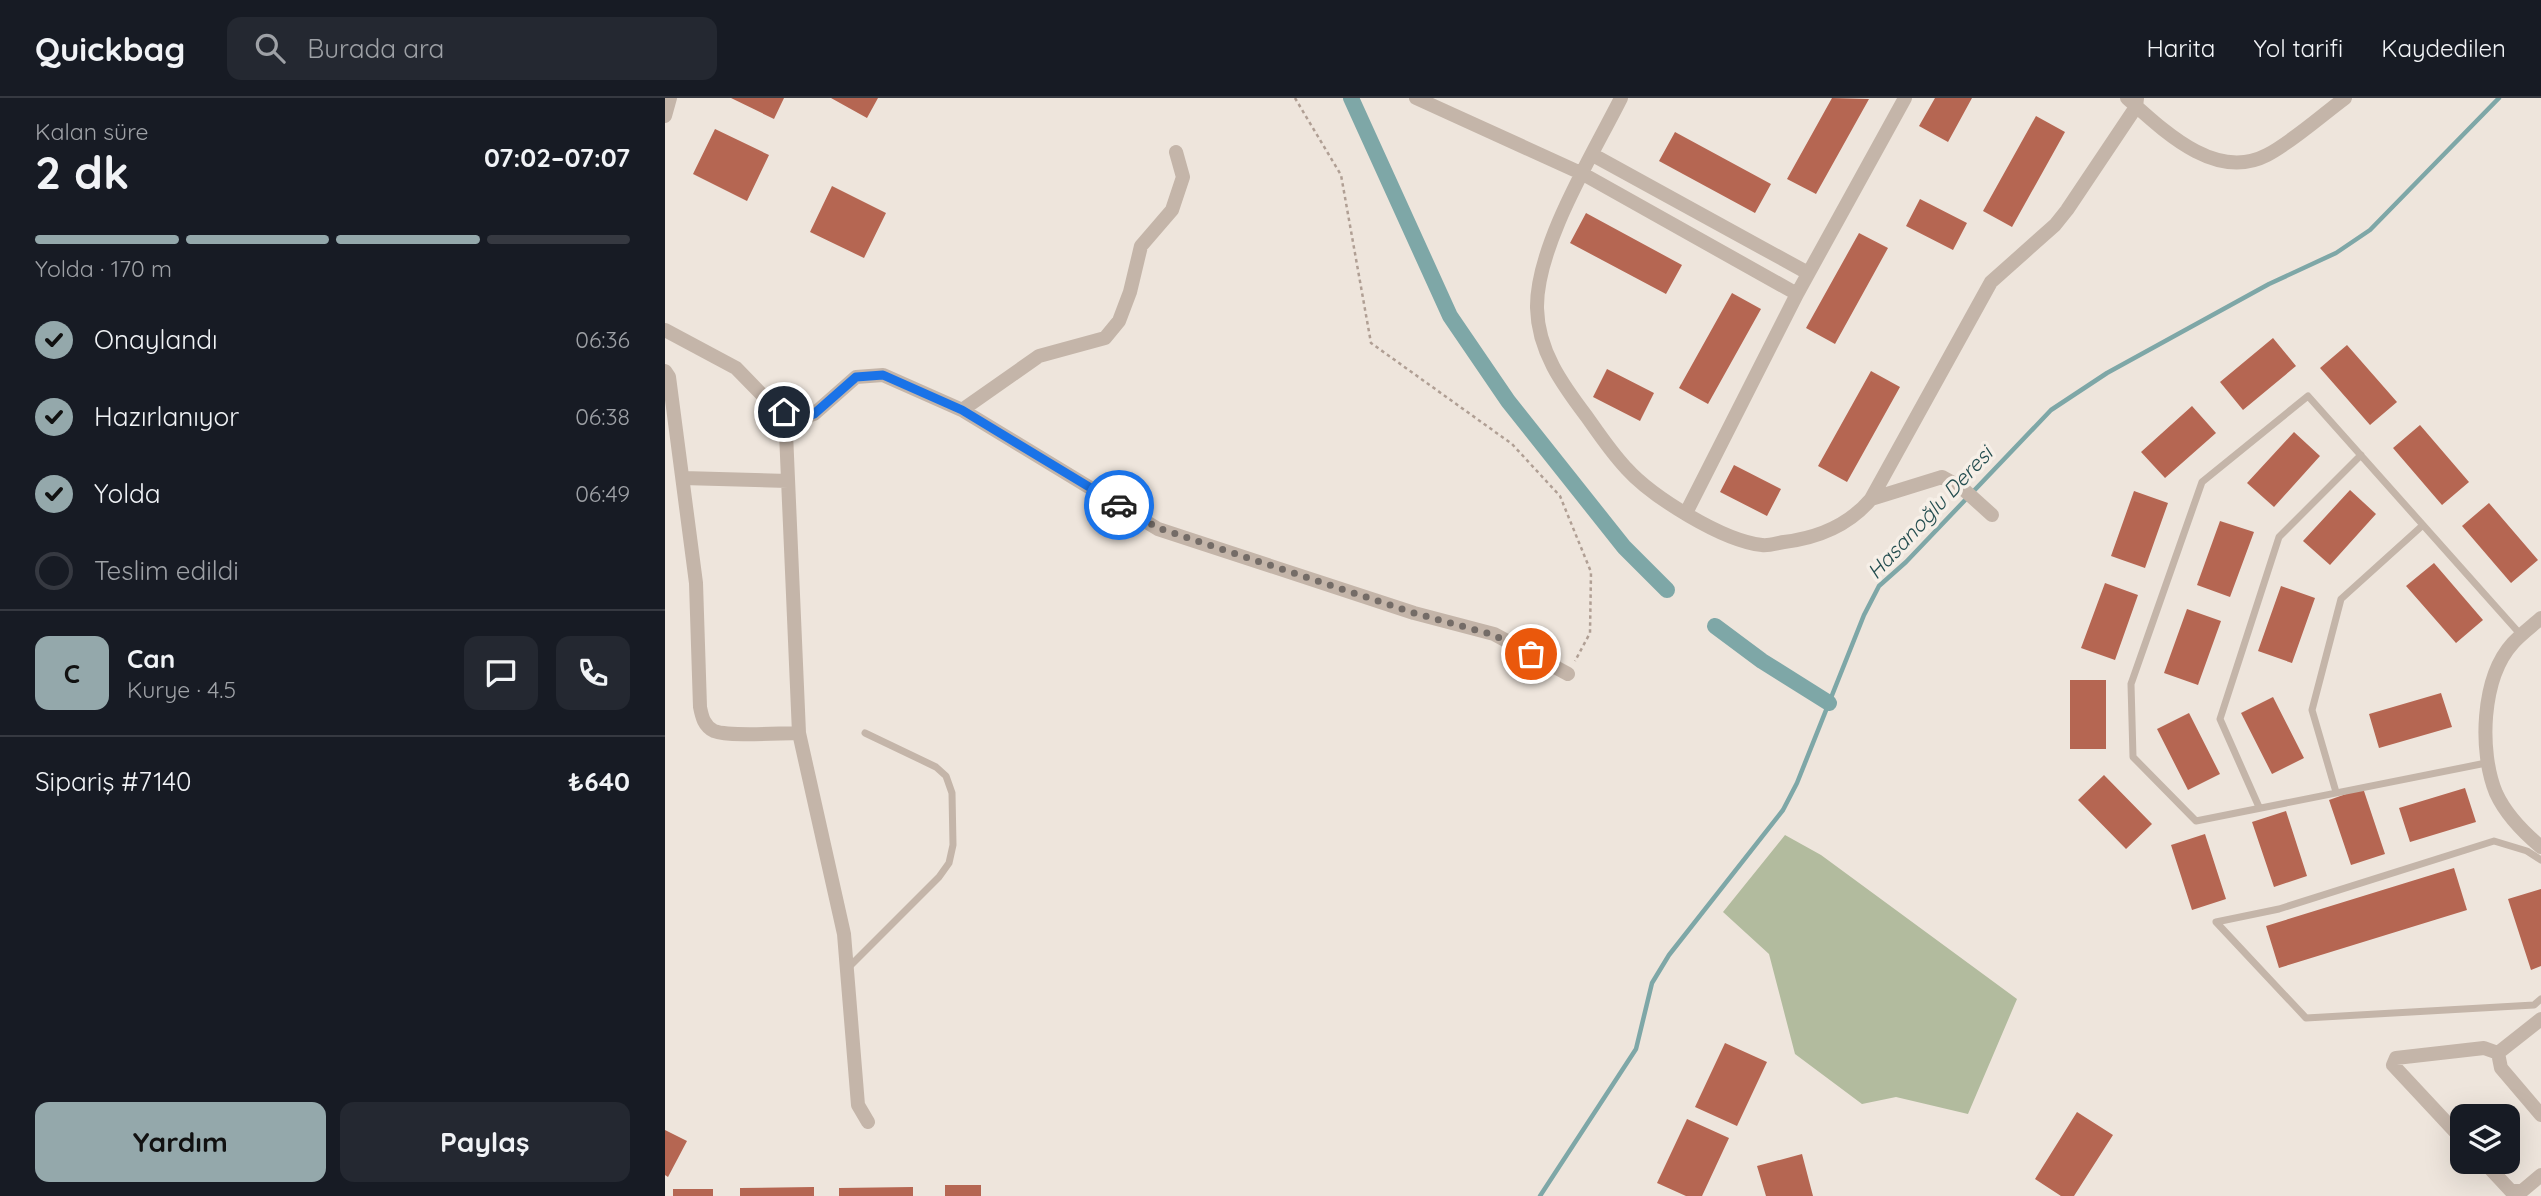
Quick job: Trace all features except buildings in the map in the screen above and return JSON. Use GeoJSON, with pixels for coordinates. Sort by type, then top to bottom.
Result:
{"type":"FeatureCollection","features":[{"type":"Feature","properties":{"kind":"street"},"geometry":{"type":"LineString","coordinates":[[665,116],[670,98]]}},
{"type":"Feature","properties":{"kind":"street"},"geometry":{"type":"LineString","coordinates":[[1416,98],[1438,102],[1583,174],[1797,294]]}},
{"type":"Feature","properties":{"kind":"street"},"geometry":{"type":"LineString","coordinates":[[1621,98],[1554,231],[1545,259],[1537,306],[1541,343],[1569,393],[1626,468],[1664,501],[1720,531],[1763,545],[1809,539],[1840,525],[1871,499],[1991,282],[2055,225],[2067,210],[2133,101],[2193,151],[2210,160],[2230,163],[2253,161],[2268,155],[2345,98]]}},
{"type":"Feature","properties":{"kind":"street"},"geometry":{"type":"LineString","coordinates":[[1686,513],[1808,273],[1905,98]]}},
{"type":"Feature","properties":{"kind":"street"},"geometry":{"type":"LineString","coordinates":[[962,410],[1039,356],[1105,338],[1119,321],[1130,292],[1140,246],[1172,210],[1183,177],[1176,152]]}},
{"type":"Feature","properties":{"kind":"street"},"geometry":{"type":"LineString","coordinates":[[1593,155],[1808,273]]}},
{"type":"Feature","properties":{"kind":"street"},"geometry":{"type":"LineString","coordinates":[[665,330],[736,368],[772,405],[786,433],[799,733],[844,934],[858,1105],[868,1122]]}},
{"type":"Feature","properties":{"kind":"street"},"geometry":{"type":"LineString","coordinates":[[665,371],[669,377],[684,478],[696,583],[700,707],[703,721],[713,731],[728,733],[799,733]]}},
{"type":"Feature","properties":{"kind":"street"},"geometry":{"type":"LineString","coordinates":[[772,405],[800,419],[814,414],[856,377],[883,375],[962,410],[1158,528],[1414,613],[1494,635],[1568,674]]}},
{"type":"Feature","properties":{"kind":"street"},"geometry":{"type":"LineString","coordinates":[[1871,499],[1942,477],[1962,488],[1992,515]]}},
{"type":"Feature","properties":{"kind":"street"},"geometry":{"type":"LineString","coordinates":[[684,478],[788,481]]}},
{"type":"Feature","properties":{"kind":"street"},"geometry":{"type":"LineString","coordinates":[[2541,618],[2511,645],[2497,670],[2485,729],[2486,763],[2497,795],[2513,821],[2541,846]]}},
{"type":"Feature","properties":{"kind":"street"},"geometry":{"type":"LineString","coordinates":[[2498,1053],[2541,1019]]}},
{"type":"Feature","properties":{"kind":"street"},"geometry":{"type":"LineString","coordinates":[[2450,1126],[2393,1065],[2396,1058],[2484,1048],[2498,1053]]}},
{"type":"Feature","properties":{"kind":"street"},"geometry":{"type":"LineString","coordinates":[[2498,1053],[2501,1068],[2541,1115]]}},
{"type":"Feature","properties":{"kind":"street"},"geometry":{"type":"LineString","coordinates":[[2495,1174],[2511,1191],[2522,1191],[2541,1175]]}},
{"type":"Feature","properties":{"kind":"lane"},"geometry":{"type":"LineString","coordinates":[[2486,763],[2196,821],[2133,757],[2131,684],[2202,482],[2308,396],[2521,636]]}},
{"type":"Feature","properties":{"kind":"lane"},"geometry":{"type":"LineString","coordinates":[[2259,807],[2220,719],[2279,537],[2361,455]]}},
{"type":"Feature","properties":{"kind":"lane"},"geometry":{"type":"LineString","coordinates":[[2336,792],[2312,710],[2341,598],[2423,525]]}},
{"type":"Feature","properties":{"kind":"lane"},"geometry":{"type":"LineString","coordinates":[[848,968],[939,877],[949,863],[953,845],[952,793],[946,776],[936,767],[865,733]]}},
{"type":"Feature","properties":{"kind":"lane"},"geometry":{"type":"LineString","coordinates":[[2541,860],[2527,851],[2494,841],[2279,909],[2216,922],[2306,1017],[2534,1005],[2541,999]]}},
{"type":"Feature","properties":{"kind":"path"},"geometry":{"type":"LineString","coordinates":[[1295,98],[1341,175],[1371,343],[1512,444],[1560,496],[1591,572],[1590,632],[1568,674]]}},
{"type":"Feature","properties":{"kind":"green space"},"geometry":{"type":"Polygon","coordinates":[[[1785,835],[1821,855],[2017,999],[1968,1114],[1896,1097],[1862,1104],[1795,1054],[1769,954],[1723,912],[1785,835]]]}},
{"type":"Feature","properties":{"kind":"waterway"},"geometry":{"type":"LineString","coordinates":[[1351,98],[1450,316],[1508,401],[1624,547],[1667,590]]}},
{"type":"Feature","properties":{"kind":"waterway","name":"Hasanoğlu Deresi"},"geometry":{"type":"LineString","coordinates":[[1540,1196],[1636,1049],[1652,983],[1669,955],[1783,810],[1797,783],[1864,615],[1879,586],[1906,562],[2051,410],[2107,373],[2269,284],[2336,253],[2370,230],[2499,98]]}},
{"type":"Feature","properties":{"kind":"waterway"},"geometry":{"type":"LineString","coordinates":[[1715,626],[1762,661],[1829,703]]}},
{"type":"Feature","properties":{"kind":"way so far"},"geometry":{"type":"LineString","coordinates":[[1119,505],[1158,528],[1414,613],[1494,635],[1531,654]]}},
{"type":"Feature","properties":{"kind":"route"},"geometry":{"type":"LineString","coordinates":[[784,412],[800,419],[814,414],[856,377],[883,375],[962,410],[1119,505]]}}]}
